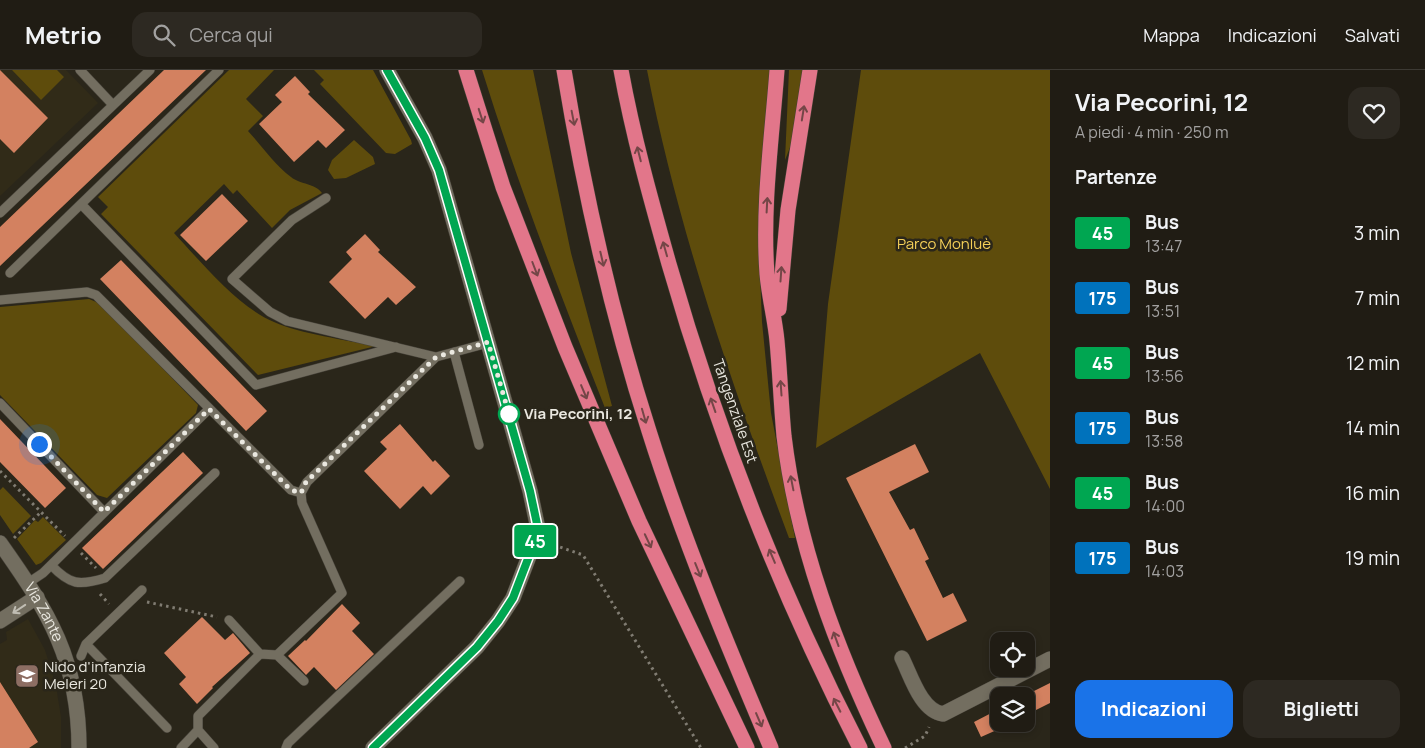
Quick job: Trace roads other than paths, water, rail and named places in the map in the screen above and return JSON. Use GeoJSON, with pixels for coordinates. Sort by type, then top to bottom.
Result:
{"type":"FeatureCollection","features":[{"type":"Feature","properties":{"kind":"highway"},"geometry":{"type":"LineString","coordinates":[[466,70],[503,187],[565,347],[639,521],[747,748]]}},
{"type":"Feature","properties":{"kind":"highway"},"geometry":{"type":"LineString","coordinates":[[564,70],[591,212],[617,322],[648,430],[690,550],[771,748]]}},
{"type":"Feature","properties":{"kind":"highway","name":"Tangenziale Est"},"geometry":{"type":"LineString","coordinates":[[620,70],[651,202],[712,404],[757,521],[823,676],[860,748]]}},
{"type":"Feature","properties":{"kind":"highway"},"geometry":{"type":"LineString","coordinates":[[777,70],[767,209],[767,274],[777,340],[784,436],[802,527],[816,581],[839,647],[884,748]]}},
{"type":"Feature","properties":{"kind":"highway"},"geometry":{"type":"LineString","coordinates":[[777,340],[782,258],[810,70]]}},
{"type":"Feature","properties":{"kind":"street"},"geometry":{"type":"LineString","coordinates":[[373,748],[477,647],[498,621],[513,598],[536,538],[537,524],[530,491],[439,170],[425,138],[387,70]]}},
{"type":"Feature","properties":{"kind":"street","name":"Via Zante"},"geometry":{"type":"LineString","coordinates":[[2,546],[37,597],[59,639],[72,679],[77,707],[79,748]]}},
{"type":"Feature","properties":{"kind":"street"},"geometry":{"type":"LineString","coordinates":[[0,622],[37,597]]}},
{"type":"Feature","properties":{"kind":"street"},"geometry":{"type":"LineString","coordinates":[[902,658],[924,702],[935,713],[943,714],[1050,659]]}},
{"type":"Feature","properties":{"kind":"lane"},"geometry":{"type":"LineString","coordinates":[[80,70],[113,105]]}},
{"type":"Feature","properties":{"kind":"lane"},"geometry":{"type":"LineString","coordinates":[[0,213],[150,70]]}},
{"type":"Feature","properties":{"kind":"lane"},"geometry":{"type":"LineString","coordinates":[[10,273],[219,70]]}},
{"type":"Feature","properties":{"kind":"lane"},"geometry":{"type":"LineString","coordinates":[[326,198],[292,220],[232,278],[270,312],[287,321],[398,346],[436,357]]}},
{"type":"Feature","properties":{"kind":"lane"},"geometry":{"type":"LineString","coordinates":[[81,204],[256,385],[398,346]]}},
{"type":"Feature","properties":{"kind":"lane"},"geometry":{"type":"LineString","coordinates":[[0,300],[88,292],[96,295],[291,490],[301,493]]}},
{"type":"Feature","properties":{"kind":"lane"},"geometry":{"type":"LineString","coordinates":[[277,655],[342,593],[302,503],[301,493],[306,482],[436,357],[488,342]]}},
{"type":"Feature","properties":{"kind":"lane"},"geometry":{"type":"LineString","coordinates":[[454,352],[479,445]]}},
{"type":"Feature","properties":{"kind":"lane"},"geometry":{"type":"LineString","coordinates":[[0,403],[104,512]]}},
{"type":"Feature","properties":{"kind":"lane"},"geometry":{"type":"LineString","coordinates":[[28,583],[72,544],[209,409]]}},
{"type":"Feature","properties":{"kind":"lane"},"geometry":{"type":"LineString","coordinates":[[51,564],[62,576],[75,583],[90,583],[106,578],[216,473]]}},
{"type":"Feature","properties":{"kind":"lane"},"geometry":{"type":"LineString","coordinates":[[286,748],[288,742],[460,580]]}},
{"type":"Feature","properties":{"kind":"lane"},"geometry":{"type":"LineString","coordinates":[[81,656],[86,644],[142,590]]}},
{"type":"Feature","properties":{"kind":"lane"},"geometry":{"type":"LineString","coordinates":[[229,620],[260,654],[277,655],[304,681]]}},
{"type":"Feature","properties":{"kind":"lane"},"geometry":{"type":"LineString","coordinates":[[86,644],[167,728]]}},
{"type":"Feature","properties":{"kind":"lane"},"geometry":{"type":"LineString","coordinates":[[214,748],[198,730],[198,716],[260,654]]}},
{"type":"Feature","properties":{"kind":"lane"},"geometry":{"type":"LineString","coordinates":[[181,748],[198,730]]}},
{"type":"Feature","properties":{"kind":"place","name":"Via Pecorini, 12"},"geometry":{"type":"Point","coordinates":[509,414]}},
{"type":"Feature","properties":{"kind":"place","name":"Nido d'infanzia Meleri 20"},"geometry":{"type":"Point","coordinates":[27,676]}},
{"type":"Feature","properties":{"kind":"park label","name":"Parco Monluè"},"geometry":{"type":"Point","coordinates":[944,244]}}]}
